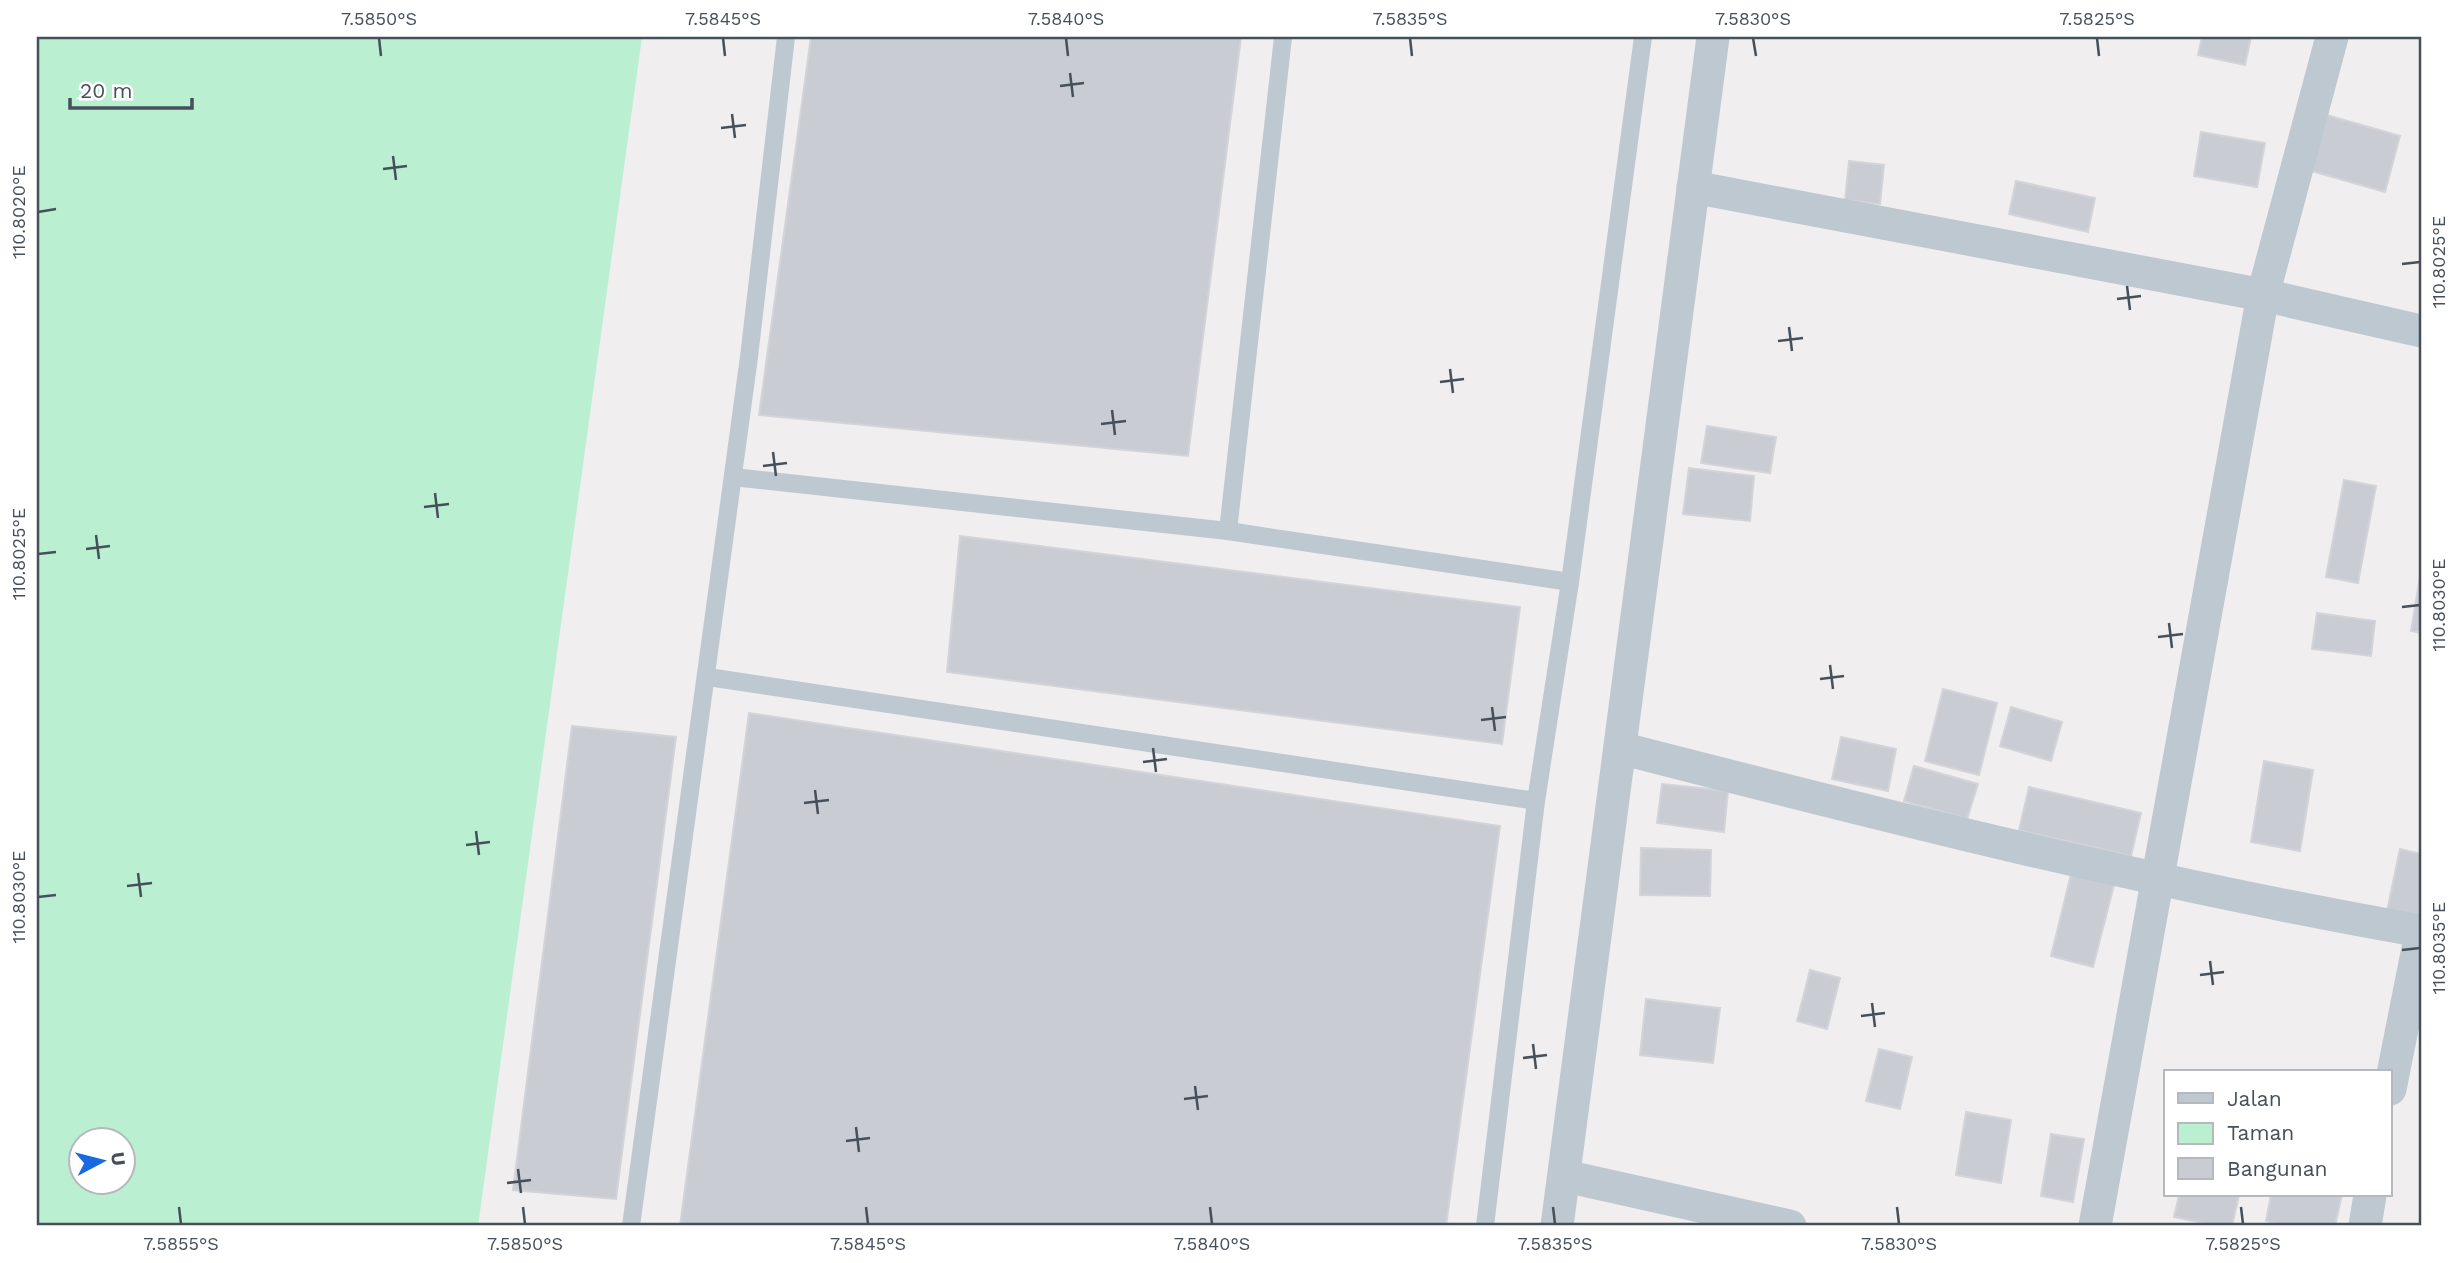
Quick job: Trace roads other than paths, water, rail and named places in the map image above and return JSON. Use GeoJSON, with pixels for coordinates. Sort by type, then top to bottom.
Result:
{"type":"FeatureCollection","features":[{"type":"Feature","properties":{"kind":"street"},"geometry":{"type":"LineString","coordinates":[[1557,1226],[1713,37]]}},
{"type":"Feature","properties":{"kind":"street"},"geometry":{"type":"LineString","coordinates":[[2095,1226],[2263,295],[2332,37]]}},
{"type":"Feature","properties":{"kind":"street"},"geometry":{"type":"LineString","coordinates":[[1693,187],[2263,295],[2421,331]]}},
{"type":"Feature","properties":{"kind":"street"},"geometry":{"type":"LineString","coordinates":[[1620,748],[1888,817],[2283,907],[2421,932],[2392,1079]]}},
{"type":"Feature","properties":{"kind":"street"},"geometry":{"type":"LineString","coordinates":[[1565,1176],[1790,1226]]}},
{"type":"Feature","properties":{"kind":"street"},"geometry":{"type":"LineString","coordinates":[[2365,1226],[2370,1196]]}},
{"type":"Feature","properties":{"kind":"lane"},"geometry":{"type":"LineString","coordinates":[[631,1226],[708,677],[786,37]]}},
{"type":"Feature","properties":{"kind":"lane"},"geometry":{"type":"LineString","coordinates":[[1228,531],[1283,37]]}},
{"type":"Feature","properties":{"kind":"lane"},"geometry":{"type":"LineString","coordinates":[[1485,1226],[1536,801],[1570,582],[1643,37]]}},
{"type":"Feature","properties":{"kind":"lane"},"geometry":{"type":"LineString","coordinates":[[733,477],[1228,531],[1570,582]]}},
{"type":"Feature","properties":{"kind":"lane"},"geometry":{"type":"LineString","coordinates":[[708,677],[1536,801]]}}]}
